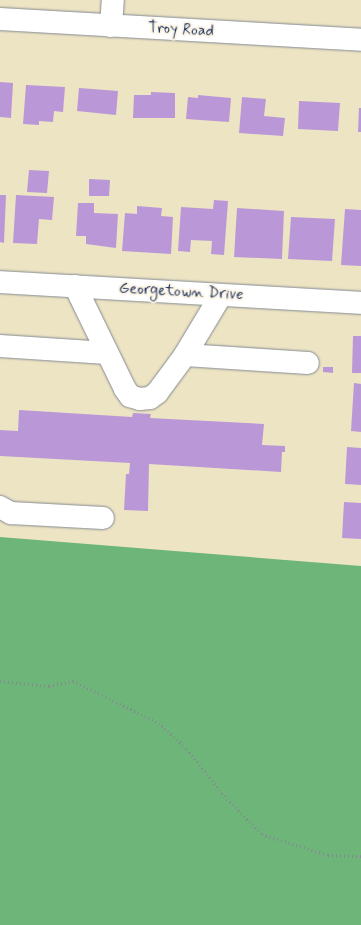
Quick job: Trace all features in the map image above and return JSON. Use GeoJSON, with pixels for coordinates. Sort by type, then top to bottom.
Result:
{"type":"FeatureCollection","features":[{"type":"Feature","properties":{"kind":"street"},"geometry":{"type":"LineString","coordinates":[[111,26],[113,0]]}},
{"type":"Feature","properties":{"kind":"street","name":"Troy Road"},"geometry":{"type":"LineString","coordinates":[[0,19],[361,40]]}},
{"type":"Feature","properties":{"kind":"street","name":"Georgetown Drive"},"geometry":{"type":"LineString","coordinates":[[0,282],[361,303]]}},
{"type":"Feature","properties":{"kind":"street"},"geometry":{"type":"LineString","coordinates":[[75,286],[106,353],[125,389],[130,396],[140,399],[150,398],[157,392],[185,355],[221,295]]}},
{"type":"Feature","properties":{"kind":"street"},"geometry":{"type":"LineString","coordinates":[[0,346],[106,353]]}},
{"type":"Feature","properties":{"kind":"street"},"geometry":{"type":"LineString","coordinates":[[185,355],[308,363]]}},
{"type":"Feature","properties":{"kind":"street"},"geometry":{"type":"LineString","coordinates":[[0,507],[11,512],[102,518]]}},
{"type":"Feature","properties":{"kind":"path"},"geometry":{"type":"LineString","coordinates":[[0,681],[49,686],[72,681],[159,723],[187,749],[227,799],[262,834],[328,855],[361,856]]}},
{"type":"Feature","properties":{"kind":"green space"},"geometry":{"type":"Polygon","coordinates":[[[0,537],[361,566],[361,925],[0,925],[0,537]]]}},
{"type":"Feature","properties":{"kind":"building"},"geometry":{"type":"Polygon","coordinates":[[[0,82],[13,83],[11,118],[0,117],[0,82]]]}},
{"type":"Feature","properties":{"kind":"building"},"geometry":{"type":"Polygon","coordinates":[[[26,85],[65,87],[63,112],[54,111],[53,122],[39,121],[39,125],[23,124],[26,85]]]}},
{"type":"Feature","properties":{"kind":"building"},"geometry":{"type":"Polygon","coordinates":[[[79,88],[118,91],[116,115],[77,111],[79,88]]]}},
{"type":"Feature","properties":{"kind":"building"},"geometry":{"type":"Polygon","coordinates":[[[151,92],[175,93],[175,118],[133,118],[134,95],[151,95],[151,92]]]}},
{"type":"Feature","properties":{"kind":"building"},"geometry":{"type":"Polygon","coordinates":[[[198,95],[231,98],[229,122],[186,119],[188,97],[198,98],[198,95]]]}},
{"type":"Feature","properties":{"kind":"building"},"geometry":{"type":"Polygon","coordinates":[[[242,97],[266,99],[264,116],[285,118],[283,136],[239,133],[242,97]]]}},
{"type":"Feature","properties":{"kind":"building"},"geometry":{"type":"Polygon","coordinates":[[[299,101],[340,103],[338,131],[298,129],[299,101]]]}},
{"type":"Feature","properties":{"kind":"building"},"geometry":{"type":"Polygon","coordinates":[[[359,108],[361,108],[361,132],[358,132],[359,108]]]}},
{"type":"Feature","properties":{"kind":"building"},"geometry":{"type":"Polygon","coordinates":[[[29,170],[49,171],[47,193],[27,192],[29,170]]]}},
{"type":"Feature","properties":{"kind":"building"},"geometry":{"type":"Polygon","coordinates":[[[89,179],[110,180],[109,196],[89,196],[89,179]]]}},
{"type":"Feature","properties":{"kind":"building"},"geometry":{"type":"Polygon","coordinates":[[[0,195],[6,195],[4,243],[0,242],[0,195]]]}},
{"type":"Feature","properties":{"kind":"building"},"geometry":{"type":"Polygon","coordinates":[[[16,195],[54,197],[52,220],[39,219],[37,244],[13,243],[16,195]]]}},
{"type":"Feature","properties":{"kind":"building"},"geometry":{"type":"Polygon","coordinates":[[[214,200],[228,201],[224,255],[211,254],[212,241],[191,240],[190,252],[178,251],[181,207],[213,209],[214,200]]]}},
{"type":"Feature","properties":{"kind":"building"},"geometry":{"type":"Polygon","coordinates":[[[78,203],[94,203],[94,213],[118,214],[116,248],[86,244],[86,236],[76,236],[78,203]]]}},
{"type":"Feature","properties":{"kind":"building"},"geometry":{"type":"Polygon","coordinates":[[[137,206],[162,208],[161,216],[173,217],[171,254],[122,251],[125,213],[137,214],[137,206]]]}},
{"type":"Feature","properties":{"kind":"building"},"geometry":{"type":"Polygon","coordinates":[[[237,208],[284,211],[282,259],[234,257],[237,208]]]}},
{"type":"Feature","properties":{"kind":"building"},"geometry":{"type":"Polygon","coordinates":[[[345,209],[361,210],[361,266],[341,265],[345,209]]]}},
{"type":"Feature","properties":{"kind":"building"},"geometry":{"type":"Polygon","coordinates":[[[291,217],[335,219],[332,261],[288,259],[291,217]]]}},
{"type":"Feature","properties":{"kind":"building"},"geometry":{"type":"Polygon","coordinates":[[[353,336],[361,336],[361,373],[352,373],[353,336]]]}},
{"type":"Feature","properties":{"kind":"building"},"geometry":{"type":"Polygon","coordinates":[[[323,367],[333,367],[333,373],[323,372],[323,367]]]}},
{"type":"Feature","properties":{"kind":"building"},"geometry":{"type":"Polygon","coordinates":[[[354,383],[361,384],[361,432],[351,431],[354,383]]]}},
{"type":"Feature","properties":{"kind":"building"},"geometry":{"type":"Polygon","coordinates":[[[19,410],[132,417],[133,413],[151,414],[150,418],[264,424],[262,445],[285,446],[285,452],[282,452],[281,472],[149,464],[148,511],[124,510],[126,474],[129,474],[130,463],[0,456],[0,430],[18,431],[19,410]]]}},
{"type":"Feature","properties":{"kind":"building"},"geometry":{"type":"Polygon","coordinates":[[[347,447],[361,448],[361,485],[345,484],[347,447]]]}},
{"type":"Feature","properties":{"kind":"building"},"geometry":{"type":"Polygon","coordinates":[[[344,502],[361,503],[361,539],[342,538],[344,502]]]}}]}
